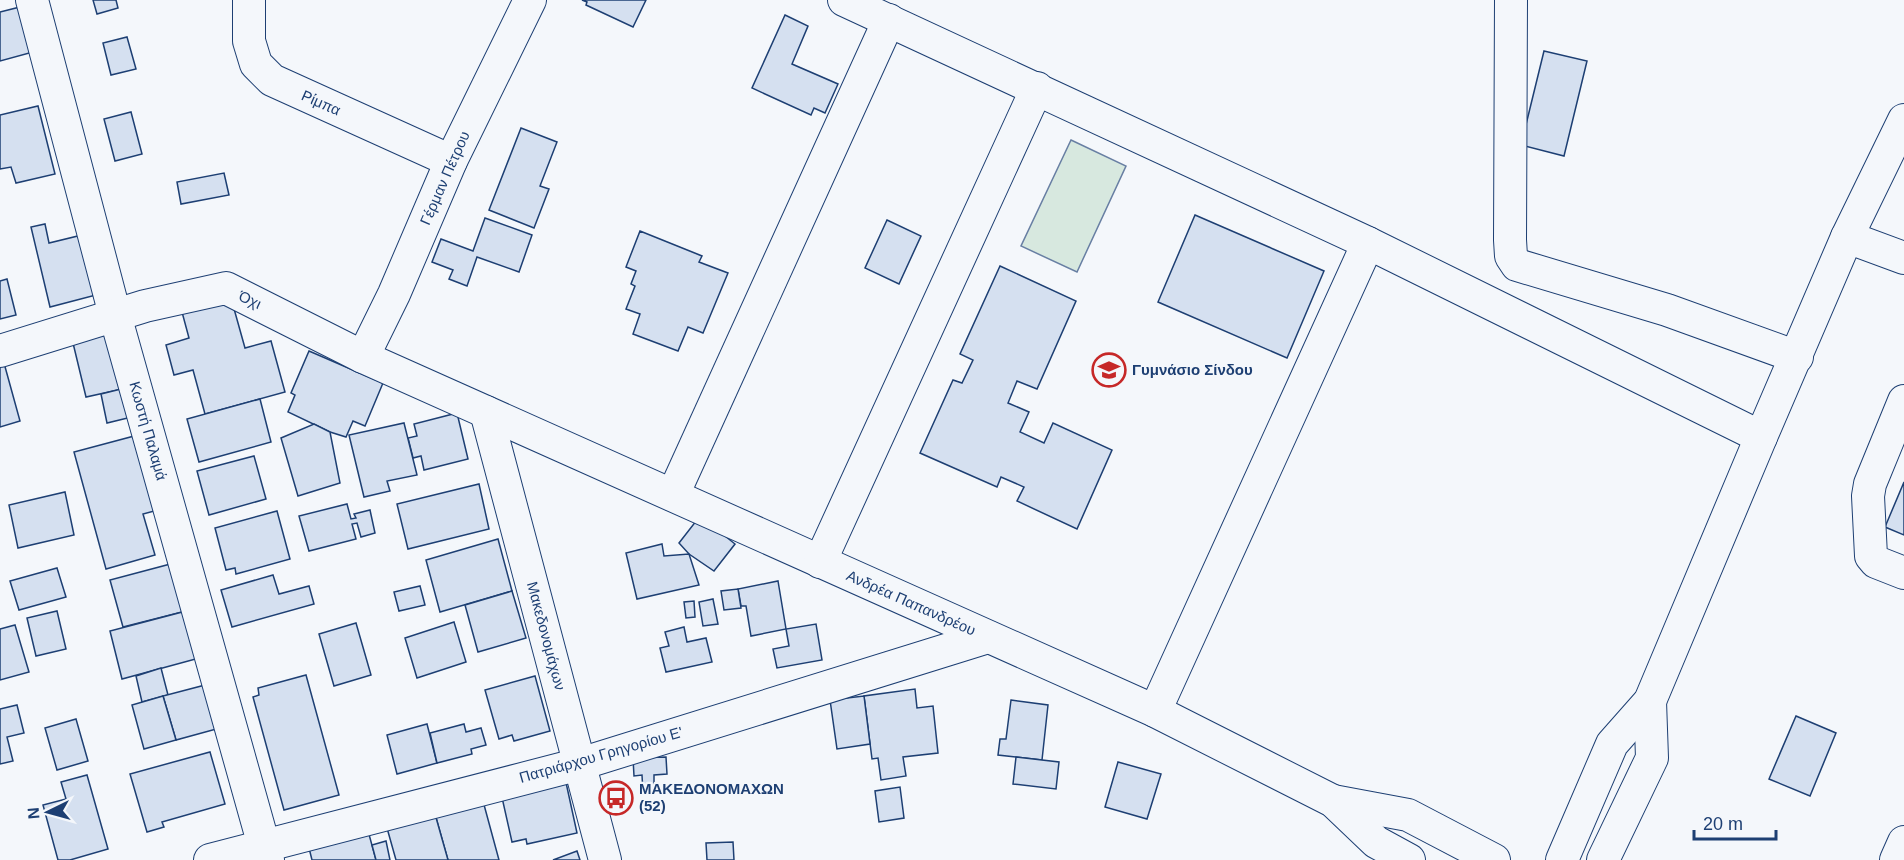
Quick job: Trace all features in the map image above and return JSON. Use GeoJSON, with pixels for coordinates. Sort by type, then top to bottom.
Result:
{"type":"FeatureCollection","features":[{"type":"Feature","properties":{"kind":"street","name":"Κωστή Παλαμά"},"geometry":{"type":"LineString","coordinates":[[32,0],[115,315],[266,853]]}},
{"type":"Feature","properties":{"kind":"street","name":"Ρίμπα"},"geometry":{"type":"LineString","coordinates":[[249,0],[249,41],[256,64],[272,80],[451,161]]}},
{"type":"Feature","properties":{"kind":"street","name":"Γέρμαν Πέτρου"},"geometry":{"type":"LineString","coordinates":[[363,357],[394,294],[451,161],[530,0]]}},
{"type":"Feature","properties":{"kind":"street"},"geometry":{"type":"LineString","coordinates":[[844,0],[1368,243],[1761,437]]}},
{"type":"Feature","properties":{"kind":"street"},"geometry":{"type":"LineString","coordinates":[[1511,0],[1510,240],[1511,256],[1517,265],[1667,310],[1797,357]]}},
{"type":"Feature","properties":{"kind":"street"},"geometry":{"type":"LineString","coordinates":[[673,495],[889,20]]}},
{"type":"Feature","properties":{"kind":"street"},"geometry":{"type":"LineString","coordinates":[[820,562],[1037,88]]}},
{"type":"Feature","properties":{"kind":"street"},"geometry":{"type":"LineString","coordinates":[[1562,860],[1612,744],[1650,701],[1847,237],[1904,120]]}},
{"type":"Feature","properties":{"kind":"street"},"geometry":{"type":"LineString","coordinates":[[1847,237],[1904,258]]}},
{"type":"Feature","properties":{"kind":"street"},"geometry":{"type":"LineString","coordinates":[[1155,711],[1368,243]]}},
{"type":"Feature","properties":{"kind":"street","name":"Όχι"},"geometry":{"type":"LineString","coordinates":[[0,351],[115,315],[226,288],[363,357],[486,412]]}},
{"type":"Feature","properties":{"kind":"street"},"geometry":{"type":"LineString","coordinates":[[1904,402],[1870,484],[1868,496],[1871,556],[1876,562],[1904,573]]}},
{"type":"Feature","properties":{"kind":"street","name":"Ανδρέα Παπανδρέου"},"geometry":{"type":"LineString","coordinates":[[486,412],[1155,711],[1333,801],[1408,815],[1494,860]]}},
{"type":"Feature","properties":{"kind":"street","name":"Μακεδονομάχων"},"geometry":{"type":"LineString","coordinates":[[486,412],[605,860]]}},
{"type":"Feature","properties":{"kind":"street","name":"Πατριάρχου Γρηγορίου Ε'"},"geometry":{"type":"LineString","coordinates":[[210,860],[266,853],[580,764],[988,637]]}},
{"type":"Feature","properties":{"kind":"street"},"geometry":{"type":"LineString","coordinates":[[1603,860],[1652,758],[1650,701]]}},
{"type":"Feature","properties":{"kind":"street","name":"Ανδρέα Παπανδρέου"},"geometry":{"type":"LineString","coordinates":[[1333,801],[1379,851],[1409,860]]}},
{"type":"Feature","properties":{"kind":"street"},"geometry":{"type":"LineString","coordinates":[[1896,860],[1904,842]]}},
{"type":"Feature","properties":{"kind":"shaded area"},"geometry":{"type":"Polygon","coordinates":[[[1071,140],[1126,166],[1077,272],[1021,246],[1071,140]]]}},
{"type":"Feature","properties":{"kind":"building"},"geometry":{"type":"Polygon","coordinates":[[[93,0],[116,0],[118,8],[97,14],[93,0]]]}},
{"type":"Feature","properties":{"kind":"building"},"geometry":{"type":"Polygon","coordinates":[[[582,0],[646,0],[633,27],[586,5],[587,2],[582,0]]]}},
{"type":"Feature","properties":{"kind":"building"},"geometry":{"type":"Polygon","coordinates":[[[20,7],[33,52],[0,61],[0,12],[20,7]]]}},
{"type":"Feature","properties":{"kind":"building"},"geometry":{"type":"Polygon","coordinates":[[[785,15],[808,26],[792,64],[838,84],[825,113],[814,108],[811,115],[752,88],[785,15]]]}},
{"type":"Feature","properties":{"kind":"building"},"geometry":{"type":"Polygon","coordinates":[[[127,37],[136,69],[111,75],[103,43],[127,37]]]}},
{"type":"Feature","properties":{"kind":"building"},"geometry":{"type":"Polygon","coordinates":[[[1544,51],[1587,61],[1564,156],[1521,145],[1544,51]]]}},
{"type":"Feature","properties":{"kind":"building"},"geometry":{"type":"Polygon","coordinates":[[[38,106],[55,174],[16,183],[11,167],[0,169],[0,115],[38,106]]]}},
{"type":"Feature","properties":{"kind":"building"},"geometry":{"type":"Polygon","coordinates":[[[131,112],[142,154],[115,161],[104,119],[131,112]]]}},
{"type":"Feature","properties":{"kind":"building"},"geometry":{"type":"Polygon","coordinates":[[[521,128],[557,142],[540,186],[549,189],[534,228],[489,210],[521,128]]]}},
{"type":"Feature","properties":{"kind":"building"},"geometry":{"type":"Polygon","coordinates":[[[224,173],[229,195],[181,204],[177,182],[224,173]]]}},
{"type":"Feature","properties":{"kind":"building"},"geometry":{"type":"Polygon","coordinates":[[[1195,215],[1324,271],[1287,358],[1158,302],[1195,215]]]}},
{"type":"Feature","properties":{"kind":"building"},"geometry":{"type":"Polygon","coordinates":[[[485,218],[532,235],[519,272],[477,257],[467,286],[449,279],[453,270],[432,262],[441,239],[473,251],[485,218]]]}},
{"type":"Feature","properties":{"kind":"building"},"geometry":{"type":"Polygon","coordinates":[[[887,220],[921,236],[899,284],[865,268],[887,220]]]}},
{"type":"Feature","properties":{"kind":"building"},"geometry":{"type":"Polygon","coordinates":[[[45,224],[49,243],[82,235],[96,295],[50,307],[31,227],[45,224]]]}},
{"type":"Feature","properties":{"kind":"building"},"geometry":{"type":"Polygon","coordinates":[[[640,231],[702,256],[699,262],[728,273],[703,333],[688,327],[678,351],[633,334],[640,314],[626,309],[635,286],[631,284],[636,271],[626,267],[640,231]]]}},
{"type":"Feature","properties":{"kind":"building"},"geometry":{"type":"Polygon","coordinates":[[[1000,266],[1076,301],[1037,389],[1017,381],[1008,403],[1029,412],[1020,432],[1044,443],[1053,423],[1112,450],[1077,529],[1017,501],[1024,487],[1001,477],[997,487],[920,453],[953,380],[962,383],[973,360],[960,354],[1000,266]]]}},
{"type":"Feature","properties":{"kind":"building"},"geometry":{"type":"Polygon","coordinates":[[[7,279],[16,315],[0,319],[0,281],[7,279]]]}},
{"type":"Feature","properties":{"kind":"building"},"geometry":{"type":"Polygon","coordinates":[[[231,298],[245,348],[271,341],[285,392],[205,414],[193,370],[174,375],[166,345],[189,338],[182,312],[231,298]]]}},
{"type":"Feature","properties":{"kind":"building"},"geometry":{"type":"Polygon","coordinates":[[[113,333],[127,388],[86,397],[73,343],[113,333]]]}},
{"type":"Feature","properties":{"kind":"building"},"geometry":{"type":"Polygon","coordinates":[[[309,351],[383,383],[365,426],[353,421],[346,437],[288,412],[295,395],[291,393],[309,351]]]}},
{"type":"Feature","properties":{"kind":"building"},"geometry":{"type":"Polygon","coordinates":[[[4,363],[20,421],[0,427],[0,364],[4,363]]]}},
{"type":"Feature","properties":{"kind":"building"},"geometry":{"type":"Polygon","coordinates":[[[133,386],[140,415],[107,423],[101,394],[133,386]]]}},
{"type":"Feature","properties":{"kind":"building"},"geometry":{"type":"Polygon","coordinates":[[[260,399],[271,442],[199,462],[187,419],[260,399]]]}},
{"type":"Feature","properties":{"kind":"building"},"geometry":{"type":"Polygon","coordinates":[[[457,413],[468,459],[424,470],[421,456],[413,458],[408,438],[417,436],[414,424],[457,413]]]}},
{"type":"Feature","properties":{"kind":"building"},"geometry":{"type":"Polygon","coordinates":[[[404,423],[417,475],[387,481],[390,491],[364,497],[349,435],[404,423]]]}},
{"type":"Feature","properties":{"kind":"building"},"geometry":{"type":"Polygon","coordinates":[[[314,424],[330,432],[340,483],[298,496],[281,438],[314,424]]]}},
{"type":"Feature","properties":{"kind":"building"},"geometry":{"type":"Polygon","coordinates":[[[138,435],[158,510],[143,514],[155,555],[106,569],[74,452],[138,435]]]}},
{"type":"Feature","properties":{"kind":"building"},"geometry":{"type":"Polygon","coordinates":[[[254,456],[266,499],[209,515],[197,471],[254,456]]]}},
{"type":"Feature","properties":{"kind":"building"},"geometry":{"type":"Polygon","coordinates":[[[1904,482],[1904,535],[1885,527],[1904,482]]]}},
{"type":"Feature","properties":{"kind":"building"},"geometry":{"type":"Polygon","coordinates":[[[479,484],[489,529],[408,549],[397,504],[479,484]]]}},
{"type":"Feature","properties":{"kind":"building"},"geometry":{"type":"Polygon","coordinates":[[[65,492],[74,535],[18,548],[9,505],[65,492]]]}},
{"type":"Feature","properties":{"kind":"building"},"geometry":{"type":"Polygon","coordinates":[[[347,504],[351,519],[356,518],[354,514],[370,510],[375,533],[361,537],[357,523],[352,524],[356,539],[309,551],[299,516],[347,504]]]}},
{"type":"Feature","properties":{"kind":"building"},"geometry":{"type":"Polygon","coordinates":[[[277,511],[290,559],[236,574],[235,568],[226,570],[215,528],[277,511]]]}},
{"type":"Feature","properties":{"kind":"building"},"geometry":{"type":"Polygon","coordinates":[[[700,516],[735,544],[714,571],[689,554],[679,543],[700,516]]]}},
{"type":"Feature","properties":{"kind":"building"},"geometry":{"type":"Polygon","coordinates":[[[498,539],[512,591],[440,612],[426,560],[498,539]]]}},
{"type":"Feature","properties":{"kind":"building"},"geometry":{"type":"Polygon","coordinates":[[[662,544],[664,556],[689,554],[699,585],[637,599],[626,553],[662,544]]]}},
{"type":"Feature","properties":{"kind":"building"},"geometry":{"type":"Polygon","coordinates":[[[178,562],[190,610],[123,627],[110,580],[178,562]]]}},
{"type":"Feature","properties":{"kind":"building"},"geometry":{"type":"Polygon","coordinates":[[[57,568],[66,597],[19,610],[10,581],[57,568]]]}},
{"type":"Feature","properties":{"kind":"building"},"geometry":{"type":"Polygon","coordinates":[[[273,575],[279,594],[309,586],[314,604],[232,627],[221,590],[273,575]]]}},
{"type":"Feature","properties":{"kind":"building"},"geometry":{"type":"Polygon","coordinates":[[[778,581],[786,629],[751,636],[746,606],[741,606],[738,589],[778,581]]]}},
{"type":"Feature","properties":{"kind":"building"},"geometry":{"type":"Polygon","coordinates":[[[420,586],[425,605],[399,611],[394,592],[420,586]]]}},
{"type":"Feature","properties":{"kind":"building"},"geometry":{"type":"Polygon","coordinates":[[[738,589],[741,608],[724,610],[721,591],[738,589]]]}},
{"type":"Feature","properties":{"kind":"building"},"geometry":{"type":"Polygon","coordinates":[[[512,591],[526,638],[478,652],[465,605],[512,591]]]}},
{"type":"Feature","properties":{"kind":"building"},"geometry":{"type":"Polygon","coordinates":[[[713,599],[718,624],[703,626],[699,602],[713,599]]]}},
{"type":"Feature","properties":{"kind":"building"},"geometry":{"type":"Polygon","coordinates":[[[694,601],[695,617],[686,618],[684,602],[694,601]]]}},
{"type":"Feature","properties":{"kind":"building"},"geometry":{"type":"Polygon","coordinates":[[[190,610],[203,657],[122,679],[110,631],[190,610]]]}},
{"type":"Feature","properties":{"kind":"building"},"geometry":{"type":"Polygon","coordinates":[[[57,611],[66,649],[36,656],[27,618],[57,611]]]}},
{"type":"Feature","properties":{"kind":"building"},"geometry":{"type":"Polygon","coordinates":[[[454,622],[466,662],[417,678],[405,638],[454,622]]]}},
{"type":"Feature","properties":{"kind":"building"},"geometry":{"type":"Polygon","coordinates":[[[356,623],[371,675],[334,686],[319,634],[356,623]]]}},
{"type":"Feature","properties":{"kind":"building"},"geometry":{"type":"Polygon","coordinates":[[[816,624],[822,660],[777,668],[773,649],[789,646],[786,629],[816,624]]]}},
{"type":"Feature","properties":{"kind":"building"},"geometry":{"type":"Polygon","coordinates":[[[15,625],[29,672],[0,680],[0,629],[15,625]]]}},
{"type":"Feature","properties":{"kind":"building"},"geometry":{"type":"Polygon","coordinates":[[[684,627],[687,642],[706,638],[712,662],[666,672],[660,648],[669,646],[665,632],[684,627]]]}},
{"type":"Feature","properties":{"kind":"building"},"geometry":{"type":"Polygon","coordinates":[[[161,668],[168,695],[142,702],[136,676],[161,668]]]}},
{"type":"Feature","properties":{"kind":"building"},"geometry":{"type":"Polygon","coordinates":[[[306,675],[339,795],[284,810],[253,697],[259,695],[258,688],[306,675]]]}},
{"type":"Feature","properties":{"kind":"building"},"geometry":{"type":"Polygon","coordinates":[[[535,676],[550,731],[514,741],[512,735],[499,739],[485,690],[535,676]]]}},
{"type":"Feature","properties":{"kind":"building"},"geometry":{"type":"Polygon","coordinates":[[[209,684],[220,728],[176,740],[163,696],[209,684]]]}},
{"type":"Feature","properties":{"kind":"building"},"geometry":{"type":"Polygon","coordinates":[[[915,689],[917,708],[933,706],[938,753],[903,757],[906,776],[881,780],[878,758],[872,759],[864,696],[915,689]]]}},
{"type":"Feature","properties":{"kind":"building"},"geometry":{"type":"Polygon","coordinates":[[[163,696],[176,740],[144,749],[132,705],[163,696]]]}},
{"type":"Feature","properties":{"kind":"building"},"geometry":{"type":"Polygon","coordinates":[[[864,696],[870,744],[837,749],[830,700],[864,696]]]}},
{"type":"Feature","properties":{"kind":"building"},"geometry":{"type":"Polygon","coordinates":[[[1011,700],[1048,705],[1042,760],[998,755],[1000,739],[1006,739],[1011,700]]]}},
{"type":"Feature","properties":{"kind":"building"},"geometry":{"type":"Polygon","coordinates":[[[17,705],[24,733],[7,737],[13,761],[0,764],[0,709],[17,705]]]}},
{"type":"Feature","properties":{"kind":"building"},"geometry":{"type":"Polygon","coordinates":[[[1796,716],[1836,733],[1810,796],[1769,779],[1796,716]]]}},
{"type":"Feature","properties":{"kind":"building"},"geometry":{"type":"Polygon","coordinates":[[[76,719],[88,761],[57,770],[45,728],[76,719]]]}},
{"type":"Feature","properties":{"kind":"building"},"geometry":{"type":"Polygon","coordinates":[[[427,724],[437,763],[397,774],[387,735],[427,724]]]}},
{"type":"Feature","properties":{"kind":"building"},"geometry":{"type":"Polygon","coordinates":[[[464,724],[466,732],[481,728],[486,745],[471,749],[472,754],[437,763],[430,733],[464,724]]]}},
{"type":"Feature","properties":{"kind":"building"},"geometry":{"type":"Polygon","coordinates":[[[210,752],[225,804],[162,822],[164,827],[147,832],[130,774],[210,752]]]}},
{"type":"Feature","properties":{"kind":"building"},"geometry":{"type":"Polygon","coordinates":[[[666,757],[667,774],[654,775],[654,793],[643,793],[642,775],[634,776],[633,758],[666,757]]]}},
{"type":"Feature","properties":{"kind":"building"},"geometry":{"type":"Polygon","coordinates":[[[1016,757],[1059,762],[1056,789],[1013,784],[1016,757]]]}},
{"type":"Feature","properties":{"kind":"building"},"geometry":{"type":"Polygon","coordinates":[[[1118,762],[1161,774],[1147,819],[1105,807],[1118,762]]]}},
{"type":"Feature","properties":{"kind":"building"},"geometry":{"type":"Polygon","coordinates":[[[87,775],[108,849],[70,860],[58,860],[43,805],[66,799],[61,782],[87,775]]]}},
{"type":"Feature","properties":{"kind":"building"},"geometry":{"type":"Polygon","coordinates":[[[565,778],[577,833],[527,844],[526,839],[512,842],[501,793],[565,778]]]}},
{"type":"Feature","properties":{"kind":"building"},"geometry":{"type":"Polygon","coordinates":[[[900,787],[904,818],[879,822],[875,791],[900,787]]]}},
{"type":"Feature","properties":{"kind":"building"},"geometry":{"type":"Polygon","coordinates":[[[483,801],[499,860],[448,860],[435,814],[483,801]]]}},
{"type":"Feature","properties":{"kind":"building"},"geometry":{"type":"Polygon","coordinates":[[[435,814],[448,860],[396,860],[387,828],[435,814]]]}},
{"type":"Feature","properties":{"kind":"building"},"geometry":{"type":"Polygon","coordinates":[[[367,827],[376,860],[312,860],[308,844],[367,827]]]}},
{"type":"Feature","properties":{"kind":"building"},"geometry":{"type":"Polygon","coordinates":[[[386,841],[390,860],[376,860],[372,845],[386,841]]]}},
{"type":"Feature","properties":{"kind":"building"},"geometry":{"type":"Polygon","coordinates":[[[733,842],[734,860],[707,860],[706,843],[733,842]]]}},
{"type":"Feature","properties":{"kind":"building"},"geometry":{"type":"Polygon","coordinates":[[[577,851],[580,860],[553,860],[577,851]]]}},
{"type":"Feature","properties":{"kind":"place","name":"Γυμνάσιο Σίνδου"},"geometry":{"type":"Point","coordinates":[1109,370]}},
{"type":"Feature","properties":{"kind":"place","name":"ΜΑΚΕΔΟΝΟΜΑΧΩΝ (52)"},"geometry":{"type":"Point","coordinates":[616,798]}}]}
